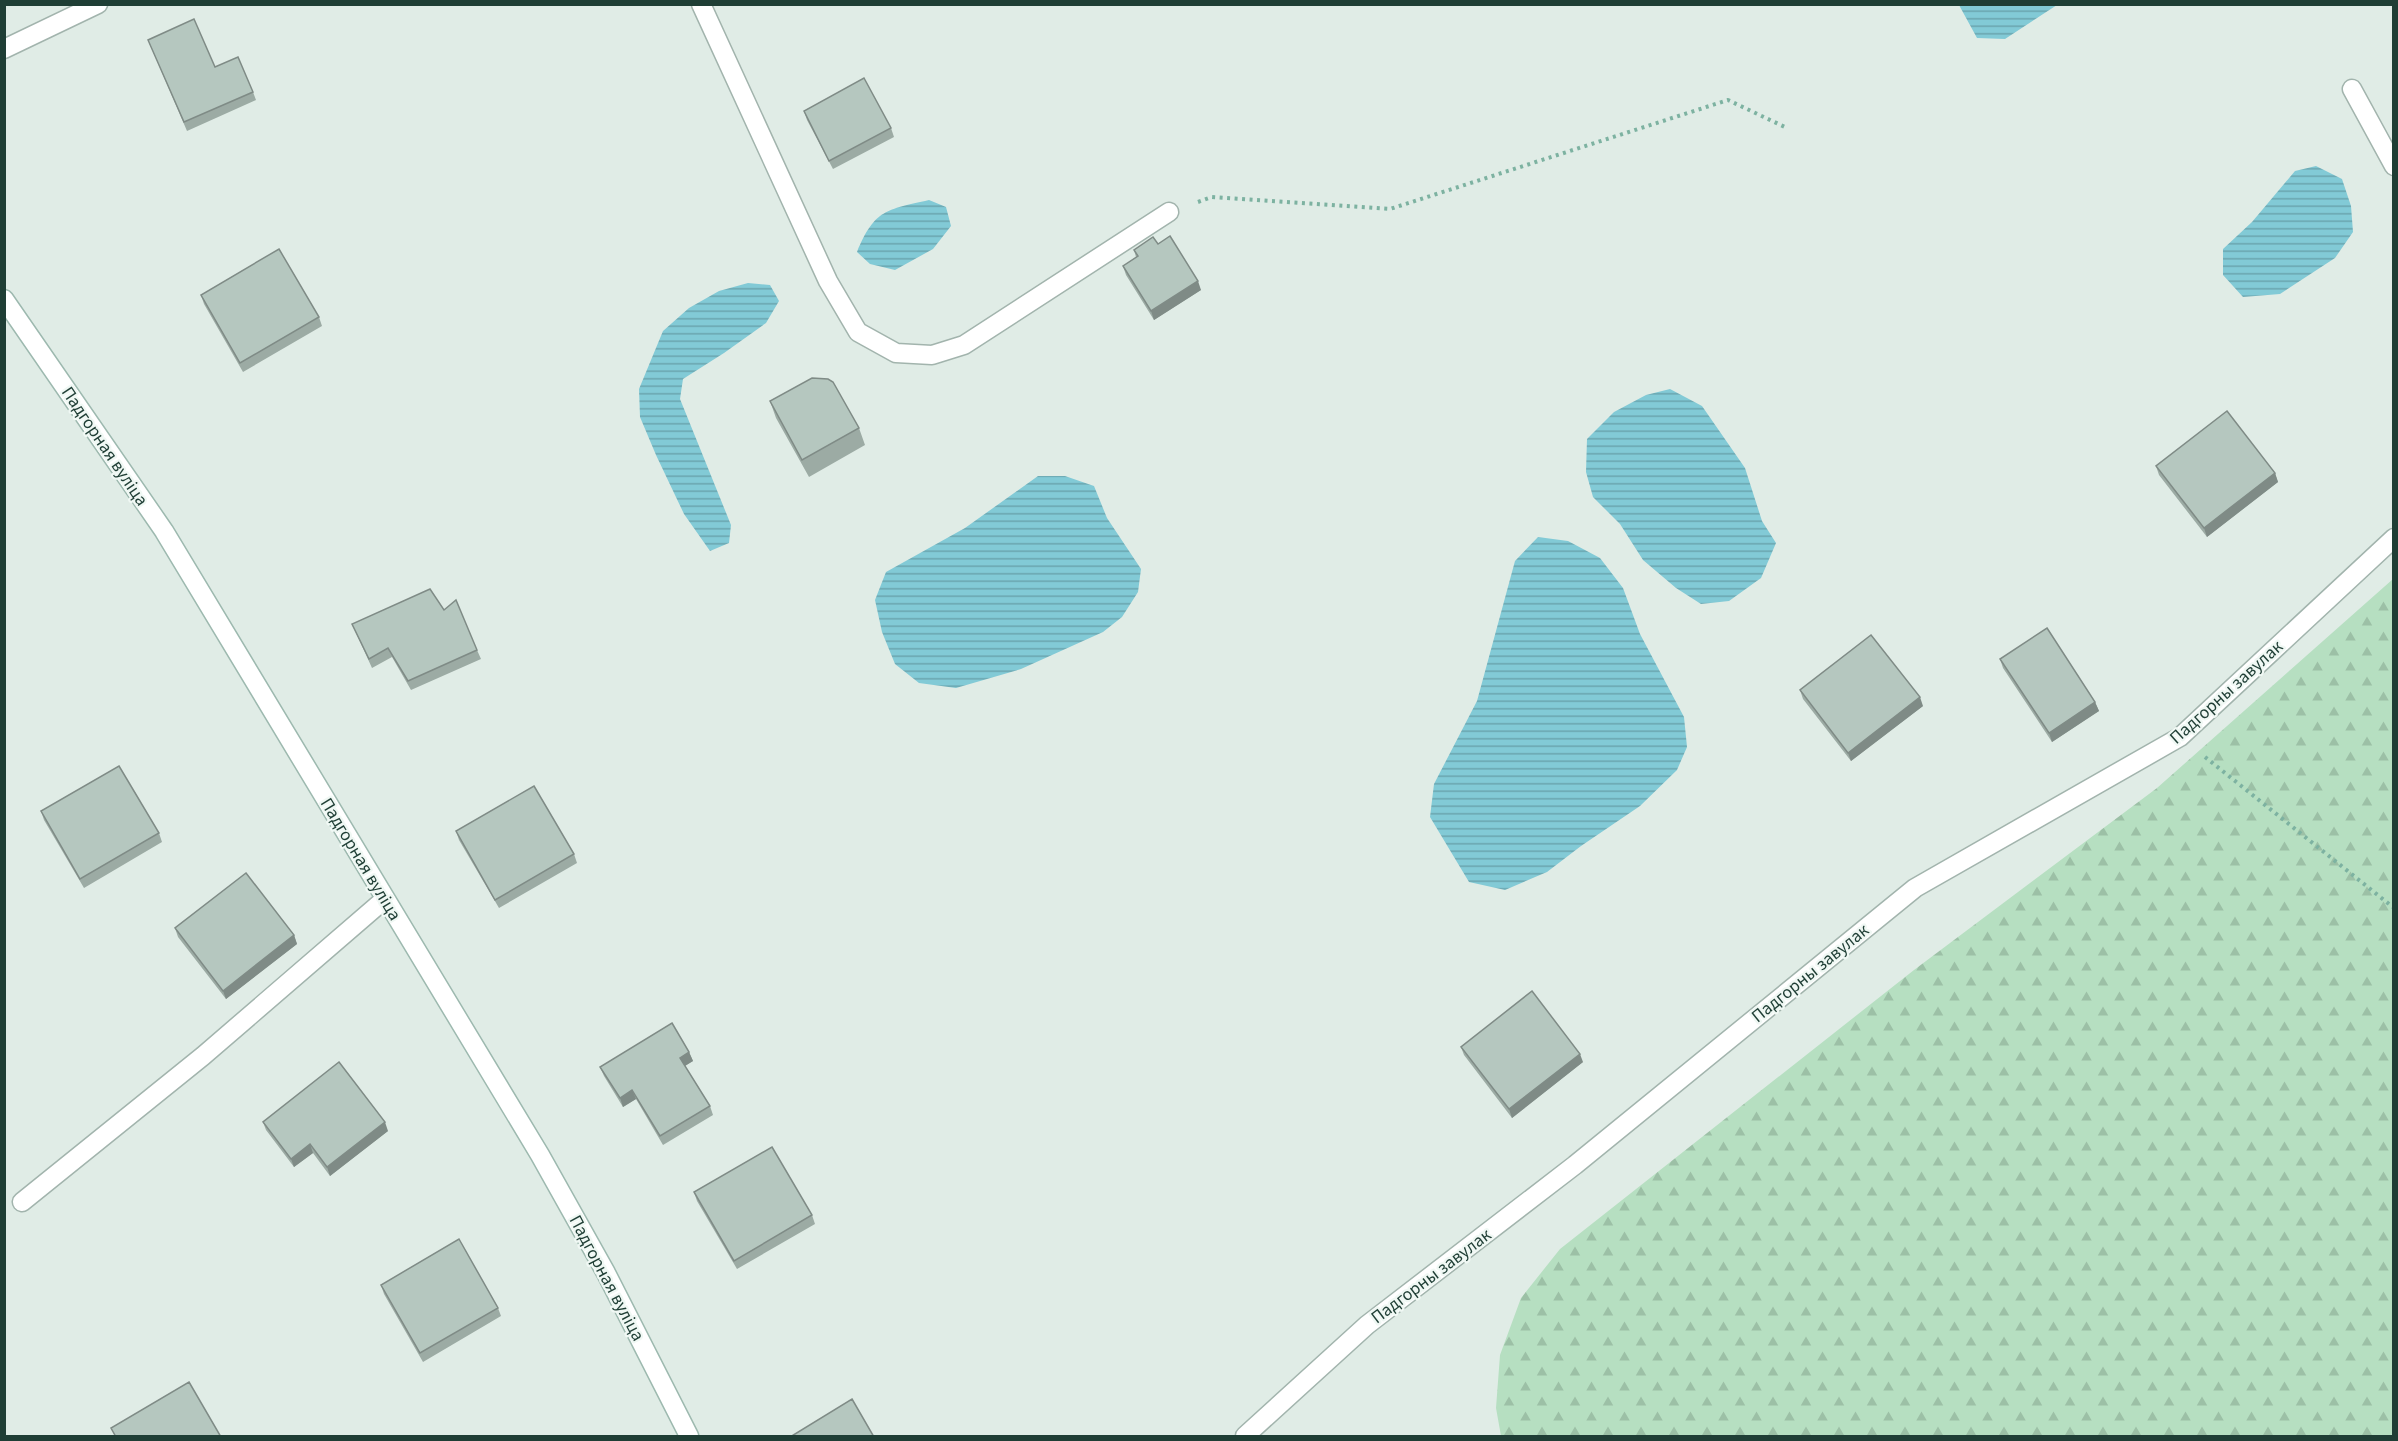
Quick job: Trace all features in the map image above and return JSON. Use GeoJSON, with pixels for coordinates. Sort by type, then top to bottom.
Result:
{"type":"FeatureCollection","features":[{"type":"Feature","properties":{"kind":"street"},"geometry":{"type":"LineString","coordinates":[[4,49],[98,4]]}},
{"type":"Feature","properties":{"kind":"street"},"geometry":{"type":"LineString","coordinates":[[701,4],[828,281],[858,332],[896,353],[932,355],[964,345],[1169,212]]}},
{"type":"Feature","properties":{"kind":"street"},"geometry":{"type":"LineString","coordinates":[[2352,89],[2394,166]]}},
{"type":"Feature","properties":{"kind":"street","name":"Падгорная вуліца"},"geometry":{"type":"LineString","coordinates":[[4,299],[164,531],[540,1155],[606,1273],[689,1437]]}},
{"type":"Feature","properties":{"kind":"street","name":"Падгорны завулак"},"geometry":{"type":"LineString","coordinates":[[1245,1437],[1367,1325],[1575,1166],[1915,888],[2180,737],[2394,538]]}},
{"type":"Feature","properties":{"kind":"street"},"geometry":{"type":"LineString","coordinates":[[22,1202],[203,1056],[385,899]]}},
{"type":"Feature","properties":{"kind":"path"},"geometry":{"type":"LineString","coordinates":[[1169,212],[1212,196],[1390,209],[1728,100],[1787,129]]}},
{"type":"Feature","properties":{"kind":"path"},"geometry":{"type":"LineString","coordinates":[[2180,737],[2394,908]]}},
{"type":"Feature","properties":{"kind":"green space"},"geometry":{"type":"Polygon","coordinates":[[[2393,579],[2393,1436],[1501,1436],[1496,1408],[1500,1355],[1521,1298],[1560,1249],[1914,970],[2157,788],[2393,579]]]}},
{"type":"Feature","properties":{"kind":"water"},"geometry":{"type":"Polygon","coordinates":[[[1959,5],[2057,5],[2005,39],[1977,38],[1959,5]]]}},
{"type":"Feature","properties":{"kind":"water"},"geometry":{"type":"Polygon","coordinates":[[[2316,166],[2342,179],[2351,206],[2353,232],[2335,258],[2280,294],[2243,297],[2223,275],[2223,249],[2252,222],[2295,171],[2316,166]]]}},
{"type":"Feature","properties":{"kind":"water"},"geometry":{"type":"Polygon","coordinates":[[[929,200],[946,207],[951,226],[933,249],[895,270],[870,264],[857,252],[876,219],[902,206],[929,200]]]}},
{"type":"Feature","properties":{"kind":"water"},"geometry":{"type":"Polygon","coordinates":[[[748,283],[770,285],[779,301],[766,323],[683,379],[680,399],[731,525],[729,543],[710,551],[684,514],[656,455],[640,417],[639,389],[663,331],[689,308],[719,291],[748,283]]]}},
{"type":"Feature","properties":{"kind":"water"},"geometry":{"type":"Polygon","coordinates":[[[1670,389],[1702,406],[1745,468],[1762,521],[1776,543],[1761,578],[1729,601],[1701,604],[1676,588],[1643,560],[1620,524],[1593,497],[1586,472],[1587,439],[1614,412],[1646,395],[1670,389]]]}},
{"type":"Feature","properties":{"kind":"water"},"geometry":{"type":"Polygon","coordinates":[[[1038,476],[1065,476],[1094,486],[1107,518],[1141,569],[1138,592],[1122,617],[1103,632],[1021,669],[956,688],[919,683],[895,664],[882,632],[875,600],[886,572],[965,528],[1038,476]]]}},
{"type":"Feature","properties":{"kind":"water"},"geometry":{"type":"Polygon","coordinates":[[[1538,537],[1568,541],[1600,558],[1623,588],[1640,634],[1684,717],[1687,747],[1677,770],[1640,806],[1547,872],[1505,890],[1469,882],[1430,817],[1434,784],[1477,701],[1515,561],[1538,537]]]}},
{"type":"Feature","properties":{"kind":"building"},"geometry":{"type":"Polygon","coordinates":[[[194,19],[215,67],[238,57],[253,92],[184,122],[148,40],[194,19]]]}},
{"type":"Feature","properties":{"kind":"building"},"geometry":{"type":"Polygon","coordinates":[[[864,78],[891,128],[829,161],[804,111],[864,78]]]}},
{"type":"Feature","properties":{"kind":"building"},"geometry":{"type":"Polygon","coordinates":[[[1170,236],[1198,281],[1151,311],[1123,266],[1138,256],[1134,250],[1153,237],[1158,244],[1170,236]]]}},
{"type":"Feature","properties":{"kind":"building"},"geometry":{"type":"Polygon","coordinates":[[[279,249],[319,317],[240,363],[201,295],[279,249]]]}},
{"type":"Feature","properties":{"kind":"building"},"geometry":{"type":"Polygon","coordinates":[[[812,378],[828,379],[833,382],[859,428],[802,460],[770,401],[812,378]]]}},
{"type":"Feature","properties":{"kind":"building"},"geometry":{"type":"Polygon","coordinates":[[[2227,411],[2275,473],[2204,528],[2156,466],[2227,411]]]}},
{"type":"Feature","properties":{"kind":"building"},"geometry":{"type":"Polygon","coordinates":[[[430,589],[444,610],[456,600],[477,650],[408,681],[388,648],[369,659],[352,624],[430,589]]]}},
{"type":"Feature","properties":{"kind":"building"},"geometry":{"type":"Polygon","coordinates":[[[2047,628],[2095,702],[2049,733],[2000,659],[2047,628]]]}},
{"type":"Feature","properties":{"kind":"building"},"geometry":{"type":"Polygon","coordinates":[[[1871,635],[1920,697],[1848,753],[1800,690],[1871,635]]]}},
{"type":"Feature","properties":{"kind":"building"},"geometry":{"type":"Polygon","coordinates":[[[119,766],[159,833],[80,879],[41,811],[119,766]]]}},
{"type":"Feature","properties":{"kind":"building"},"geometry":{"type":"Polygon","coordinates":[[[534,786],[574,854],[495,900],[456,831],[534,786]]]}},
{"type":"Feature","properties":{"kind":"building"},"geometry":{"type":"Polygon","coordinates":[[[246,873],[294,935],[223,991],[175,928],[246,873]]]}},
{"type":"Feature","properties":{"kind":"building"},"geometry":{"type":"Polygon","coordinates":[[[1532,991],[1580,1054],[1509,1109],[1461,1047],[1532,991]]]}},
{"type":"Feature","properties":{"kind":"building"},"geometry":{"type":"Polygon","coordinates":[[[672,1023],[689,1052],[680,1058],[710,1106],[660,1136],[632,1090],[620,1098],[600,1067],[672,1023]]]}},
{"type":"Feature","properties":{"kind":"building"},"geometry":{"type":"Polygon","coordinates":[[[339,1062],[385,1122],[327,1167],[310,1144],[291,1159],[263,1122],[339,1062]]]}},
{"type":"Feature","properties":{"kind":"building"},"geometry":{"type":"Polygon","coordinates":[[[772,1147],[812,1215],[734,1261],[694,1192],[772,1147]]]}},
{"type":"Feature","properties":{"kind":"building"},"geometry":{"type":"Polygon","coordinates":[[[459,1239],[498,1308],[420,1353],[381,1285],[459,1239]]]}},
{"type":"Feature","properties":{"kind":"building"},"geometry":{"type":"Polygon","coordinates":[[[189,1382],[221,1437],[116,1437],[111,1428],[189,1382]]]}},
{"type":"Feature","properties":{"kind":"building"},"geometry":{"type":"Polygon","coordinates":[[[852,1399],[874,1437],[790,1437],[852,1399]]]}}]}
